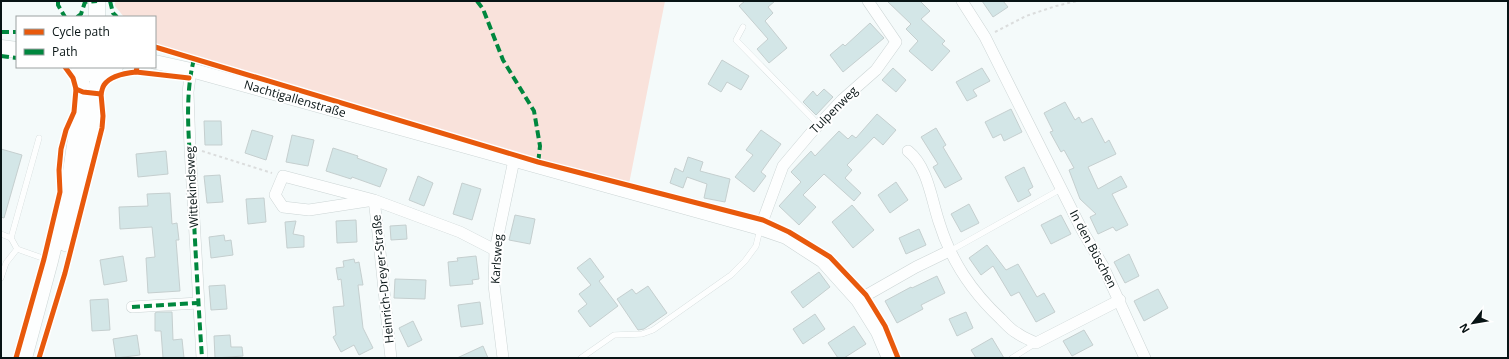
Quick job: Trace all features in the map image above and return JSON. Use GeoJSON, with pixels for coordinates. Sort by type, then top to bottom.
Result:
{"type":"FeatureCollection","features":[{"type":"Feature","properties":{"kind":"main road"},"geometry":{"type":"LineString","coordinates":[[97,1],[97,16]]}},
{"type":"Feature","properties":{"kind":"main road"},"geometry":{"type":"LineString","coordinates":[[1,38],[16,39]]}},
{"type":"Feature","properties":{"kind":"main road"},"geometry":{"type":"LineString","coordinates":[[1,48],[16,50]]}},
{"type":"Feature","properties":{"kind":"main road"},"geometry":{"type":"LineString","coordinates":[[24,358],[70,178],[83,92],[79,68]]}},
{"type":"Feature","properties":{"kind":"main road"},"geometry":{"type":"LineString","coordinates":[[81,68],[89,73],[108,70]]}},
{"type":"Feature","properties":{"kind":"main road"},"geometry":{"type":"LineString","coordinates":[[32,358],[84,175],[95,93],[108,70]]}},
{"type":"Feature","properties":{"kind":"street","name":"Tulpenweg"},"geometry":{"type":"LineString","coordinates":[[760,228],[783,166],[818,125],[842,100],[876,70],[896,42],[868,1]]}},
{"type":"Feature","properties":{"kind":"street","name":"In den Büschen"},"geometry":{"type":"LineString","coordinates":[[962,1],[985,37],[1120,300],[1036,343]]}},
{"type":"Feature","properties":{"kind":"street","name":"Nachtigallenstraße"},"geometry":{"type":"LineString","coordinates":[[156,62],[191,70],[760,228],[786,237],[823,261],[858,300],[869,316],[889,358]]}},
{"type":"Feature","properties":{"kind":"street","name":"Wittekindsweg"},"geometry":{"type":"LineString","coordinates":[[191,70],[188,92],[190,148],[202,358]]}},
{"type":"Feature","properties":{"kind":"street"},"geometry":{"type":"LineString","coordinates":[[908,150],[914,156],[926,179],[949,251],[961,273],[989,308],[1016,333],[1036,343]]}},
{"type":"Feature","properties":{"kind":"street","name":"Karlsweg"},"geometry":{"type":"LineString","coordinates":[[503,358],[494,286],[495,250],[514,160]]}},
{"type":"Feature","properties":{"kind":"street","name":"Heinrich-Dreyer-Straße"},"geometry":{"type":"LineString","coordinates":[[374,200],[308,210],[283,207],[275,194],[283,176],[374,200],[460,232],[495,250]]}},
{"type":"Feature","properties":{"kind":"street","name":"Heinrich-Dreyer-Straße"},"geometry":{"type":"LineString","coordinates":[[374,200],[391,358]]}},
{"type":"Feature","properties":{"kind":"street"},"geometry":{"type":"LineString","coordinates":[[858,300],[916,267],[949,251]]}},
{"type":"Feature","properties":{"kind":"street"},"geometry":{"type":"LineString","coordinates":[[1120,300],[1146,358]]}},
{"type":"Feature","properties":{"kind":"street"},"geometry":{"type":"LineString","coordinates":[[132,307],[198,303]]}},
{"type":"Feature","properties":{"kind":"lane"},"geometry":{"type":"LineString","coordinates":[[744,27],[736,40],[818,125]]}},
{"type":"Feature","properties":{"kind":"lane"},"geometry":{"type":"LineString","coordinates":[[11,238],[39,138]]}},
{"type":"Feature","properties":{"kind":"lane"},"geometry":{"type":"LineString","coordinates":[[949,251],[1062,189]]}},
{"type":"Feature","properties":{"kind":"lane"},"geometry":{"type":"LineString","coordinates":[[581,358],[614,335],[642,334],[653,330],[731,275],[745,261],[756,246],[760,228]]}},
{"type":"Feature","properties":{"kind":"lane"},"geometry":{"type":"LineString","coordinates":[[1,234],[11,238],[17,249],[50,261]]}},
{"type":"Feature","properties":{"kind":"lane"},"geometry":{"type":"LineString","coordinates":[[1,278],[6,263],[17,249]]}},
{"type":"Feature","properties":{"kind":"lane"},"geometry":{"type":"LineString","coordinates":[[1012,358],[1036,343]]}},
{"type":"Feature","properties":{"kind":"path"},"geometry":{"type":"LineString","coordinates":[[985,37],[1026,16],[1077,1]]}},
{"type":"Feature","properties":{"kind":"path"},"geometry":{"type":"LineString","coordinates":[[190,148],[283,176]]}},
{"type":"Feature","properties":{"kind":"shaded area"},"geometry":{"type":"Polygon","coordinates":[[[115,1],[665,1],[628,189],[156,44],[156,16],[123,16],[115,6],[115,1]]]}},
{"type":"Feature","properties":{"kind":"building"},"geometry":{"type":"Polygon","coordinates":[[[745,1],[775,1],[768,7],[773,13],[765,21],[787,48],[769,63],[757,49],[768,39],[739,6],[745,1]]]}},
{"type":"Feature","properties":{"kind":"building"},"geometry":{"type":"Polygon","coordinates":[[[887,1],[920,1],[930,11],[921,19],[945,41],[942,44],[950,51],[932,71],[909,51],[918,41],[906,29],[911,24],[887,1]]]}},
{"type":"Feature","properties":{"kind":"building"},"geometry":{"type":"Polygon","coordinates":[[[982,1],[1003,1],[1008,7],[993,17],[982,1]]]}},
{"type":"Feature","properties":{"kind":"building"},"geometry":{"type":"Polygon","coordinates":[[[870,23],[884,38],[843,72],[830,55],[843,44],[845,46],[870,23]]]}},
{"type":"Feature","properties":{"kind":"building"},"geometry":{"type":"Polygon","coordinates":[[[722,60],[749,76],[741,90],[727,82],[721,92],[708,84],[722,60]]]}},
{"type":"Feature","properties":{"kind":"building"},"geometry":{"type":"Polygon","coordinates":[[[893,68],[906,80],[896,92],[882,80],[893,68]]]}},
{"type":"Feature","properties":{"kind":"building"},"geometry":{"type":"Polygon","coordinates":[[[982,68],[990,81],[973,90],[977,96],[967,101],[956,82],[982,68]]]}},
{"type":"Feature","properties":{"kind":"building"},"geometry":{"type":"Polygon","coordinates":[[[824,89],[833,97],[816,115],[803,102],[813,91],[817,96],[824,89]]]}},
{"type":"Feature","properties":{"kind":"building"},"geometry":{"type":"Polygon","coordinates":[[[1065,102],[1075,120],[1079,117],[1082,123],[1092,118],[1105,143],[1109,140],[1116,154],[1088,167],[1098,189],[1121,176],[1127,187],[1112,194],[1128,225],[1116,231],[1113,227],[1098,234],[1090,217],[1096,214],[1080,199],[1069,170],[1074,168],[1064,150],[1061,152],[1050,132],[1053,131],[1044,113],[1065,102]]]}},
{"type":"Feature","properties":{"kind":"building"},"geometry":{"type":"Polygon","coordinates":[[[1011,109],[1022,132],[1004,141],[1001,134],[993,138],[985,122],[1011,109]]]}},
{"type":"Feature","properties":{"kind":"building"},"geometry":{"type":"Polygon","coordinates":[[[877,114],[896,130],[883,145],[874,137],[847,165],[852,170],[845,178],[861,193],[854,201],[824,174],[803,195],[816,207],[799,225],[779,206],[801,182],[791,172],[811,151],[815,156],[839,131],[848,139],[852,135],[856,138],[877,114]]]}},
{"type":"Feature","properties":{"kind":"building"},"geometry":{"type":"Polygon","coordinates":[[[204,121],[221,121],[222,145],[205,145],[204,121]]]}},
{"type":"Feature","properties":{"kind":"building"},"geometry":{"type":"Polygon","coordinates":[[[936,128],[946,145],[943,147],[962,179],[945,188],[933,167],[938,164],[921,137],[936,128]]]}},
{"type":"Feature","properties":{"kind":"building"},"geometry":{"type":"Polygon","coordinates":[[[252,130],[273,136],[266,160],[245,153],[252,130]]]}},
{"type":"Feature","properties":{"kind":"building"},"geometry":{"type":"Polygon","coordinates":[[[761,130],[781,144],[761,172],[766,176],[754,192],[735,177],[753,155],[746,150],[761,130]]]}},
{"type":"Feature","properties":{"kind":"building"},"geometry":{"type":"Polygon","coordinates":[[[292,135],[314,140],[308,166],[286,162],[292,135]]]}},
{"type":"Feature","properties":{"kind":"building"},"geometry":{"type":"Polygon","coordinates":[[[333,148],[358,156],[357,158],[387,169],[380,187],[352,177],[351,179],[326,171],[333,148]]]}},
{"type":"Feature","properties":{"kind":"building"},"geometry":{"type":"Polygon","coordinates":[[[1,149],[22,155],[4,218],[1,217],[1,149]]]}},
{"type":"Feature","properties":{"kind":"building"},"geometry":{"type":"Polygon","coordinates":[[[166,151],[168,174],[138,177],[136,154],[166,151]]]}},
{"type":"Feature","properties":{"kind":"building"},"geometry":{"type":"Polygon","coordinates":[[[688,157],[703,162],[700,171],[730,179],[725,202],[704,198],[707,184],[687,177],[683,188],[670,183],[675,168],[683,172],[688,157]]]}},
{"type":"Feature","properties":{"kind":"building"},"geometry":{"type":"Polygon","coordinates":[[[1024,167],[1033,187],[1028,190],[1031,195],[1018,202],[1005,177],[1024,167]]]}},
{"type":"Feature","properties":{"kind":"building"},"geometry":{"type":"Polygon","coordinates":[[[220,175],[223,202],[207,203],[204,176],[220,175]]]}},
{"type":"Feature","properties":{"kind":"building"},"geometry":{"type":"Polygon","coordinates":[[[418,176],[433,183],[424,206],[409,200],[418,176]]]}},
{"type":"Feature","properties":{"kind":"building"},"geometry":{"type":"Polygon","coordinates":[[[896,182],[908,200],[890,213],[878,195],[896,182]]]}},
{"type":"Feature","properties":{"kind":"building"},"geometry":{"type":"Polygon","coordinates":[[[462,183],[481,189],[472,220],[453,214],[462,183]]]}},
{"type":"Feature","properties":{"kind":"building"},"geometry":{"type":"Polygon","coordinates":[[[170,193],[172,224],[177,223],[179,240],[176,240],[180,291],[148,293],[146,258],[155,257],[152,227],[120,229],[119,207],[148,206],[147,194],[170,193]]]}},
{"type":"Feature","properties":{"kind":"building"},"geometry":{"type":"Polygon","coordinates":[[[264,198],[266,222],[248,224],[246,199],[264,198]]]}},
{"type":"Feature","properties":{"kind":"building"},"geometry":{"type":"Polygon","coordinates":[[[969,204],[979,223],[961,232],[951,214],[969,204]]]}},
{"type":"Feature","properties":{"kind":"building"},"geometry":{"type":"Polygon","coordinates":[[[852,205],[874,230],[853,248],[832,222],[852,205]]]}},
{"type":"Feature","properties":{"kind":"building"},"geometry":{"type":"Polygon","coordinates":[[[515,215],[535,219],[530,244],[509,240],[515,215]]]}},
{"type":"Feature","properties":{"kind":"building"},"geometry":{"type":"Polygon","coordinates":[[[1061,215],[1071,234],[1051,244],[1041,225],[1061,215]]]}},
{"type":"Feature","properties":{"kind":"building"},"geometry":{"type":"Polygon","coordinates":[[[356,220],[357,242],[337,243],[336,221],[356,220]]]}},
{"type":"Feature","properties":{"kind":"building"},"geometry":{"type":"Polygon","coordinates":[[[296,221],[293,234],[304,236],[304,247],[287,248],[285,222],[296,221]]]}},
{"type":"Feature","properties":{"kind":"building"},"geometry":{"type":"Polygon","coordinates":[[[406,225],[407,239],[391,240],[390,226],[406,225]]]}},
{"type":"Feature","properties":{"kind":"building"},"geometry":{"type":"Polygon","coordinates":[[[919,229],[926,245],[906,254],[899,238],[919,229]]]}},
{"type":"Feature","properties":{"kind":"building"},"geometry":{"type":"Polygon","coordinates":[[[224,235],[225,241],[231,240],[233,255],[211,258],[209,237],[224,235]]]}},
{"type":"Feature","properties":{"kind":"building"},"geometry":{"type":"Polygon","coordinates":[[[987,245],[1006,270],[1018,264],[1037,297],[1044,293],[1055,312],[1036,322],[1019,292],[1011,296],[993,266],[981,275],[969,258],[987,245]]]}},
{"type":"Feature","properties":{"kind":"building"},"geometry":{"type":"Polygon","coordinates":[[[1129,254],[1139,276],[1125,283],[1114,262],[1129,254]]]}},
{"type":"Feature","properties":{"kind":"building"},"geometry":{"type":"Polygon","coordinates":[[[123,256],[127,281],[104,285],[100,260],[123,256]]]}},
{"type":"Feature","properties":{"kind":"building"},"geometry":{"type":"Polygon","coordinates":[[[476,256],[479,279],[472,280],[473,284],[450,286],[448,262],[458,261],[457,258],[476,256]]]}},
{"type":"Feature","properties":{"kind":"building"},"geometry":{"type":"Polygon","coordinates":[[[590,258],[604,277],[599,281],[618,306],[590,327],[578,311],[587,304],[579,294],[591,285],[577,268],[590,258]]]}},
{"type":"Feature","properties":{"kind":"building"},"geometry":{"type":"Polygon","coordinates":[[[354,259],[355,263],[359,262],[363,285],[358,285],[363,328],[373,348],[359,355],[354,345],[341,352],[333,337],[336,335],[333,307],[344,306],[341,279],[338,280],[336,268],[344,267],[343,261],[354,259]]]}},
{"type":"Feature","properties":{"kind":"building"},"geometry":{"type":"Polygon","coordinates":[[[819,272],[830,287],[803,308],[791,292],[819,272]]]}},
{"type":"Feature","properties":{"kind":"building"},"geometry":{"type":"Polygon","coordinates":[[[937,276],[945,293],[921,305],[923,309],[897,323],[885,301],[911,287],[912,288],[937,276]]]}},
{"type":"Feature","properties":{"kind":"building"},"geometry":{"type":"Polygon","coordinates":[[[395,279],[426,280],[425,299],[394,298],[395,279]]]}},
{"type":"Feature","properties":{"kind":"building"},"geometry":{"type":"Polygon","coordinates":[[[225,285],[227,309],[211,310],[209,286],[225,285]]]}},
{"type":"Feature","properties":{"kind":"building"},"geometry":{"type":"Polygon","coordinates":[[[648,286],[667,313],[644,329],[638,330],[617,299],[632,289],[636,294],[648,286]]]}},
{"type":"Feature","properties":{"kind":"building"},"geometry":{"type":"Polygon","coordinates":[[[1158,289],[1168,308],[1144,321],[1134,301],[1158,289]]]}},
{"type":"Feature","properties":{"kind":"building"},"geometry":{"type":"Polygon","coordinates":[[[108,299],[110,330],[92,331],[90,300],[108,299]]]}},
{"type":"Feature","properties":{"kind":"building"},"geometry":{"type":"Polygon","coordinates":[[[480,302],[483,324],[461,327],[458,305],[480,302]]]}},
{"type":"Feature","properties":{"kind":"building"},"geometry":{"type":"Polygon","coordinates":[[[172,312],[173,340],[182,339],[184,358],[163,358],[161,331],[155,331],[155,313],[172,312]]]}},
{"type":"Feature","properties":{"kind":"building"},"geometry":{"type":"Polygon","coordinates":[[[966,312],[973,328],[957,336],[949,319],[966,312]]]}},
{"type":"Feature","properties":{"kind":"building"},"geometry":{"type":"Polygon","coordinates":[[[815,314],[825,329],[803,344],[793,329],[815,314]]]}},
{"type":"Feature","properties":{"kind":"building"},"geometry":{"type":"Polygon","coordinates":[[[413,321],[422,340],[408,347],[399,328],[413,321]]]}},
{"type":"Feature","properties":{"kind":"building"},"geometry":{"type":"Polygon","coordinates":[[[854,326],[866,344],[844,358],[838,358],[828,343],[854,326]]]}},
{"type":"Feature","properties":{"kind":"building"},"geometry":{"type":"Polygon","coordinates":[[[1084,330],[1093,345],[1072,356],[1063,341],[1084,330]]]}},
{"type":"Feature","properties":{"kind":"building"},"geometry":{"type":"Polygon","coordinates":[[[137,335],[140,355],[116,358],[113,339],[137,335]]]}},
{"type":"Feature","properties":{"kind":"building"},"geometry":{"type":"Polygon","coordinates":[[[230,335],[231,347],[242,347],[243,356],[215,358],[214,336],[230,335]]]}},
{"type":"Feature","properties":{"kind":"building"},"geometry":{"type":"Polygon","coordinates":[[[992,338],[1004,358],[976,358],[971,350],[992,338]]]}},
{"type":"Feature","properties":{"kind":"building"},"geometry":{"type":"Polygon","coordinates":[[[483,346],[488,358],[457,358],[483,346]]]}},
{"type":"Feature","properties":{"kind":"marked path"},"geometry":{"type":"LineString","coordinates":[[58,1],[58,5],[64,16]]}},
{"type":"Feature","properties":{"kind":"marked path"},"geometry":{"type":"LineString","coordinates":[[78,16],[81,14],[85,2],[97,1]]}},
{"type":"Feature","properties":{"kind":"marked path"},"geometry":{"type":"LineString","coordinates":[[110,1],[113,13],[116,16]]}},
{"type":"Feature","properties":{"kind":"marked path"},"geometry":{"type":"LineString","coordinates":[[477,1],[483,9],[503,60],[534,111],[540,146],[538,164]]}},
{"type":"Feature","properties":{"kind":"marked path"},"geometry":{"type":"LineString","coordinates":[[1,32],[16,32]]}},
{"type":"Feature","properties":{"kind":"marked path"},"geometry":{"type":"LineString","coordinates":[[1,56],[16,58]]}},
{"type":"Feature","properties":{"kind":"marked path"},"geometry":{"type":"LineString","coordinates":[[194,59],[189,89],[188,120],[202,358]]}},
{"type":"Feature","properties":{"kind":"marked path"},"geometry":{"type":"LineString","coordinates":[[132,307],[198,303]]}},
{"type":"Feature","properties":{"kind":"cycle path"},"geometry":{"type":"LineString","coordinates":[[156,47],[538,162],[763,220],[789,232],[830,257],[866,295],[885,326],[898,358]]}},
{"type":"Feature","properties":{"kind":"cycle path"},"geometry":{"type":"LineString","coordinates":[[66,68],[73,78],[76,89],[83,92],[101,94],[102,88],[110,79],[123,74],[136,72],[137,68]]}},
{"type":"Feature","properties":{"kind":"cycle path"},"geometry":{"type":"LineString","coordinates":[[136,72],[189,78]]}},
{"type":"Feature","properties":{"kind":"cycle path"},"geometry":{"type":"LineString","coordinates":[[16,358],[44,259],[60,192],[59,170],[61,149],[66,130],[74,112],[76,89]]}},
{"type":"Feature","properties":{"kind":"cycle path"},"geometry":{"type":"LineString","coordinates":[[39,358],[65,273],[102,128],[103,116],[101,94]]}}]}
